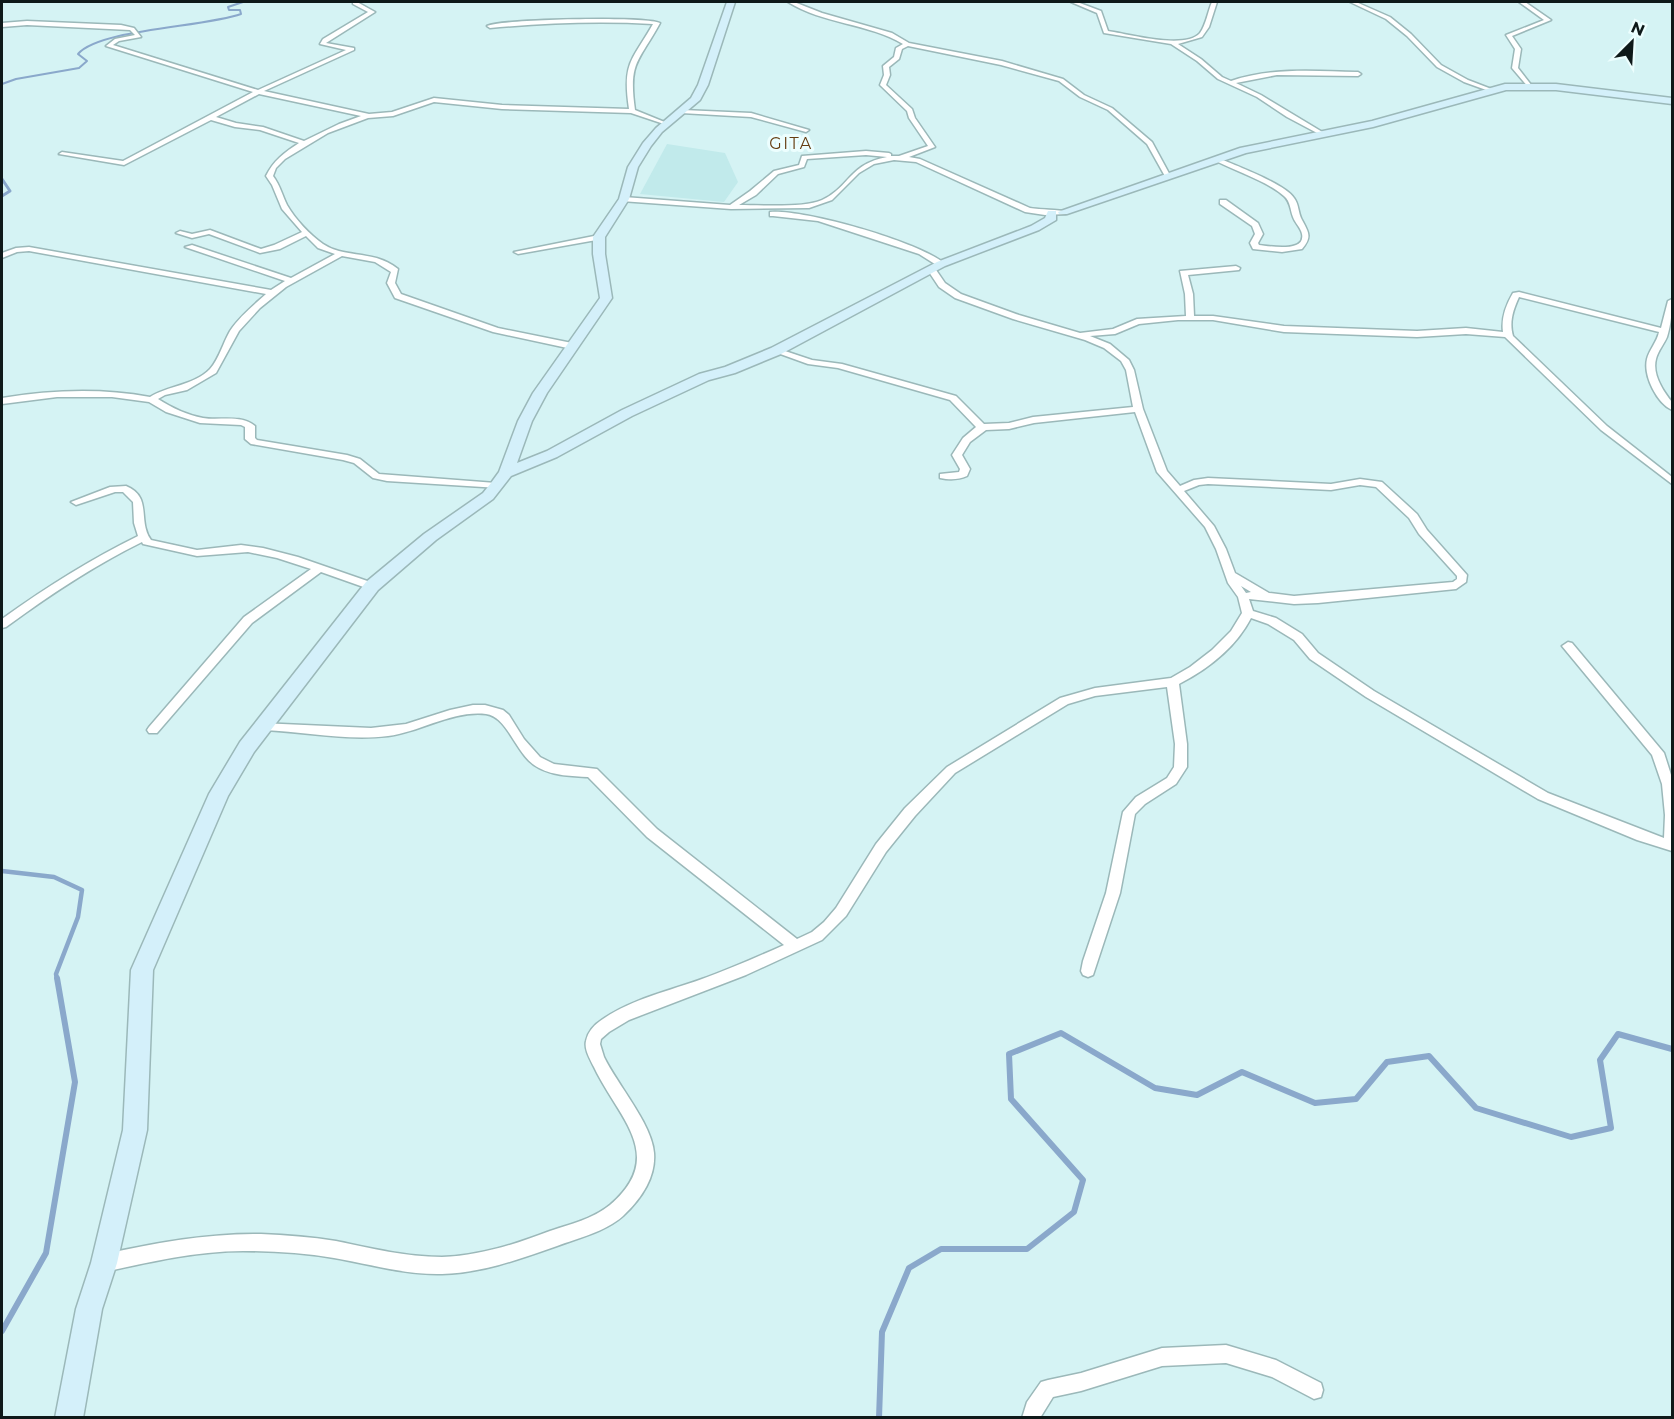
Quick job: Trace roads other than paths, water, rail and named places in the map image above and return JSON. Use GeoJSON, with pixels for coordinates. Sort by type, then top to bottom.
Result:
{"type":"FeatureCollection","features":[{"type":"Feature","properties":{"kind":"street"},"geometry":{"type":"LineString","coordinates":[[62,154],[124,163],[258,92],[352,49],[323,42],[372,12],[354,4],[358,2]]}},
{"type":"Feature","properties":{"kind":"street"},"geometry":{"type":"LineString","coordinates":[[69,1418],[89,1309],[104,1263],[135,1130],[142,970],[219,794],[247,747],[372,586],[430,537],[488,496],[501,479],[525,421],[545,385],[606,298],[600,271],[599,237],[602,230],[624,199],[633,167],[665,124],[683,112],[695,100],[703,85],[731,2]]}},
{"type":"Feature","properties":{"kind":"street"},"geometry":{"type":"LineString","coordinates":[[791,2],[820,14],[890,34],[907,44],[1002,63],[1061,80],[1082,96],[1110,108],[1150,143],[1168,177]]}},
{"type":"Feature","properties":{"kind":"street"},"geometry":{"type":"LineString","coordinates":[[1074,2],[1099,12],[1106,32],[1173,43],[1197,39],[1204,33],[1215,2]]}},
{"type":"Feature","properties":{"kind":"street"},"geometry":{"type":"LineString","coordinates":[[1353,2],[1388,18],[1409,34],[1439,66],[1466,81],[1491,90]]}},
{"type":"Feature","properties":{"kind":"street"},"geometry":{"type":"LineString","coordinates":[[1522,2],[1548,20],[1509,35],[1518,49],[1515,68],[1529,86]]}},
{"type":"Feature","properties":{"kind":"street"},"geometry":{"type":"LineString","coordinates":[[490,26],[536,22],[657,23],[636,55],[630,72],[628,82],[632,111]]}},
{"type":"Feature","properties":{"kind":"street"},"geometry":{"type":"LineString","coordinates":[[2,25],[27,23],[132,29],[139,36],[117,40],[109,46],[258,92],[369,116]]}},
{"type":"Feature","properties":{"kind":"street"},"geometry":{"type":"LineString","coordinates":[[1173,43],[1230,83],[1259,96],[1289,116],[1321,133]]}},
{"type":"Feature","properties":{"kind":"street"},"geometry":{"type":"LineString","coordinates":[[624,199],[731,207],[818,204],[839,191],[857,171],[878,160],[897,158],[932,147],[912,118],[910,110],[883,85],[887,75],[886,66],[897,58],[899,48],[907,44]]}},
{"type":"Feature","properties":{"kind":"street"},"geometry":{"type":"LineString","coordinates":[[1230,83],[1292,72],[1358,74]]}},
{"type":"Feature","properties":{"kind":"street"},"geometry":{"type":"LineString","coordinates":[[2,401],[87,393],[153,399],[168,409],[204,421],[242,422],[250,426],[249,439],[254,442],[357,461],[376,476],[501,479],[552,454],[627,412],[704,376],[729,370],[776,351],[936,267],[1035,228],[1058,213],[1216,159],[1244,150],[1373,124],[1453,103],[1491,90],[1529,86],[1625,93],[1672,101]]}},
{"type":"Feature","properties":{"kind":"street"},"geometry":{"type":"LineString","coordinates":[[572,346],[496,330],[398,296],[391,283],[395,271],[387,263],[361,255],[339,255],[315,242],[285,207],[279,188],[269,176],[269,172],[305,143],[349,121],[393,114],[434,100],[502,107],[632,111],[665,124]]}},
{"type":"Feature","properties":{"kind":"street"},"geometry":{"type":"LineString","coordinates":[[683,112],[751,114],[806,130]]}},
{"type":"Feature","properties":{"kind":"street"},"geometry":{"type":"LineString","coordinates":[[209,117],[236,125],[261,128],[305,143]]}},
{"type":"Feature","properties":{"kind":"street"},"geometry":{"type":"LineString","coordinates":[[731,207],[753,193],[776,172],[802,166],[804,157],[873,153],[918,160],[1029,210],[1058,213]]}},
{"type":"Feature","properties":{"kind":"street"},"geometry":{"type":"LineString","coordinates":[[1216,159],[1259,178],[1290,197],[1306,234],[1305,240],[1299,247],[1282,250],[1256,247],[1254,243],[1259,234],[1255,225],[1223,202]]}},
{"type":"Feature","properties":{"kind":"street"},"geometry":{"type":"LineString","coordinates":[[818,204],[822,215],[819,219]]}},
{"type":"Feature","properties":{"kind":"street"},"geometry":{"type":"LineString","coordinates":[[715,206],[748,212],[819,219],[922,252],[936,267],[942,285],[958,296],[1016,317],[1078,334],[1107,346],[1125,360],[1130,370],[1138,409],[1162,472],[1209,526],[1221,549],[1230,575],[1243,597],[1248,613]]}},
{"type":"Feature","properties":{"kind":"street"},"geometry":{"type":"LineString","coordinates":[[180,233],[192,236],[210,232],[260,251],[271,250],[307,233]]}},
{"type":"Feature","properties":{"kind":"street"},"geometry":{"type":"LineString","coordinates":[[518,252],[599,237]]}},
{"type":"Feature","properties":{"kind":"street"},"geometry":{"type":"LineString","coordinates":[[189,247],[293,281]]}},
{"type":"Feature","properties":{"kind":"street"},"geometry":{"type":"LineString","coordinates":[[2,256],[16,250],[29,249],[272,293]]}},
{"type":"Feature","properties":{"kind":"street"},"geometry":{"type":"LineString","coordinates":[[153,399],[192,384],[213,371],[235,330],[272,293],[339,255]]}},
{"type":"Feature","properties":{"kind":"street"},"geometry":{"type":"LineString","coordinates":[[1190,318],[1189,294],[1183,273],[1236,268]]}},
{"type":"Feature","properties":{"kind":"street"},"geometry":{"type":"LineString","coordinates":[[1508,335],[1506,317],[1517,294],[1664,331]]}},
{"type":"Feature","properties":{"kind":"street"},"geometry":{"type":"LineString","coordinates":[[1672,301],[1664,331],[1651,360],[1651,371],[1660,394],[1672,406]]}},
{"type":"Feature","properties":{"kind":"street"},"geometry":{"type":"LineString","coordinates":[[1078,334],[1115,331],[1137,322],[1190,318],[1228,320],[1284,328],[1417,334],[1466,331],[1508,335],[1604,428],[1672,481]]}},
{"type":"Feature","properties":{"kind":"street"},"geometry":{"type":"LineString","coordinates":[[776,351],[953,398],[981,427]]}},
{"type":"Feature","properties":{"kind":"street"},"geometry":{"type":"LineString","coordinates":[[943,476],[956,477],[964,474],[965,469],[957,455],[971,434],[981,427],[1019,425],[1033,420],[1138,409]]}},
{"type":"Feature","properties":{"kind":"street"},"geometry":{"type":"LineString","coordinates":[[1177,491],[1197,482],[1208,481],[1331,487],[1374,482],[1386,488],[1413,516],[1423,532],[1462,574],[1462,580],[1456,585],[1318,599],[1294,600],[1266,595],[1243,597]]}},
{"type":"Feature","properties":{"kind":"street"},"geometry":{"type":"LineString","coordinates":[[76,502],[114,489],[126,489],[138,501],[142,538],[147,542],[198,553],[237,548],[250,549],[293,559],[372,586]]}},
{"type":"Feature","properties":{"kind":"street"},"geometry":{"type":"LineString","coordinates":[[2,624],[48,591],[103,557],[142,538]]}},
{"type":"Feature","properties":{"kind":"street"},"geometry":{"type":"LineString","coordinates":[[153,730],[248,620],[318,569]]}},
{"type":"Feature","properties":{"kind":"street"},"geometry":{"type":"LineString","coordinates":[[1230,575],[1266,595]]}},
{"type":"Feature","properties":{"kind":"street"},"geometry":{"type":"LineString","coordinates":[[104,1263],[177,1247],[261,1243],[333,1250],[392,1262],[430,1266],[475,1261],[531,1247],[587,1226],[615,1212],[634,1194],[646,1172],[647,1153],[643,1136],[613,1089],[593,1048],[594,1039],[601,1029],[627,1013],[716,981],[796,946],[829,926],[841,912],[881,848],[910,812],[951,770],[1064,701],[1095,692],[1173,682],[1209,660],[1236,631],[1248,613]]}},
{"type":"Feature","properties":{"kind":"street"},"geometry":{"type":"LineString","coordinates":[[1248,613],[1272,621],[1298,637],[1314,656],[1370,694],[1543,796],[1642,836],[1671,845],[1668,784],[1658,753],[1568,646]]}},
{"type":"Feature","properties":{"kind":"street"},"geometry":{"type":"LineString","coordinates":[[1088,971],[1092,948],[1114,892],[1129,812],[1137,801],[1166,786],[1178,774],[1180,744],[1172,696],[1173,682]]}},
{"type":"Feature","properties":{"kind":"street"},"geometry":{"type":"LineString","coordinates":[[264,726],[371,733],[406,729],[449,715],[476,710],[496,712],[507,720],[523,749],[535,761],[547,768],[593,772],[652,833],[796,946]]}},
{"type":"Feature","properties":{"kind":"street"},"geometry":{"type":"LineString","coordinates":[[1031,1418],[1034,1409],[1048,1389],[1081,1382],[1162,1357],[1226,1354],[1276,1369],[1314,1390]]}},
{"type":"Feature","properties":{"kind":"waterway"},"geometry":{"type":"LineString","coordinates":[[2,84],[16,79],[79,68],[87,61],[78,54],[107,39],[241,14],[240,10],[229,10],[228,7],[243,2]]}},
{"type":"Feature","properties":{"kind":"waterway"},"geometry":{"type":"LineString","coordinates":[[2,179],[10,191],[2,196]]}},
{"type":"Feature","properties":{"kind":"waterway"},"geometry":{"type":"LineString","coordinates":[[2,871],[54,877],[82,890],[78,917],[56,974],[57,979]]}},
{"type":"Feature","properties":{"kind":"waterway"},"geometry":{"type":"LineString","coordinates":[[2,1331],[46,1253],[75,1082],[57,978]]}},
{"type":"Feature","properties":{"kind":"waterway"},"geometry":{"type":"LineString","coordinates":[[879,1418],[882,1332],[909,1268],[941,1249],[1027,1249],[1074,1212],[1083,1180],[1011,1099],[1009,1054],[1061,1033],[1155,1088],[1197,1095],[1242,1072],[1315,1103],[1356,1099],[1387,1062],[1429,1056],[1476,1108],[1571,1137],[1611,1128],[1600,1060],[1618,1034],[1672,1049]]}},
{"type":"Feature","properties":{"kind":"district","name":"GITA"},"geometry":{"type":"Point","coordinates":[791,143]}}]}
